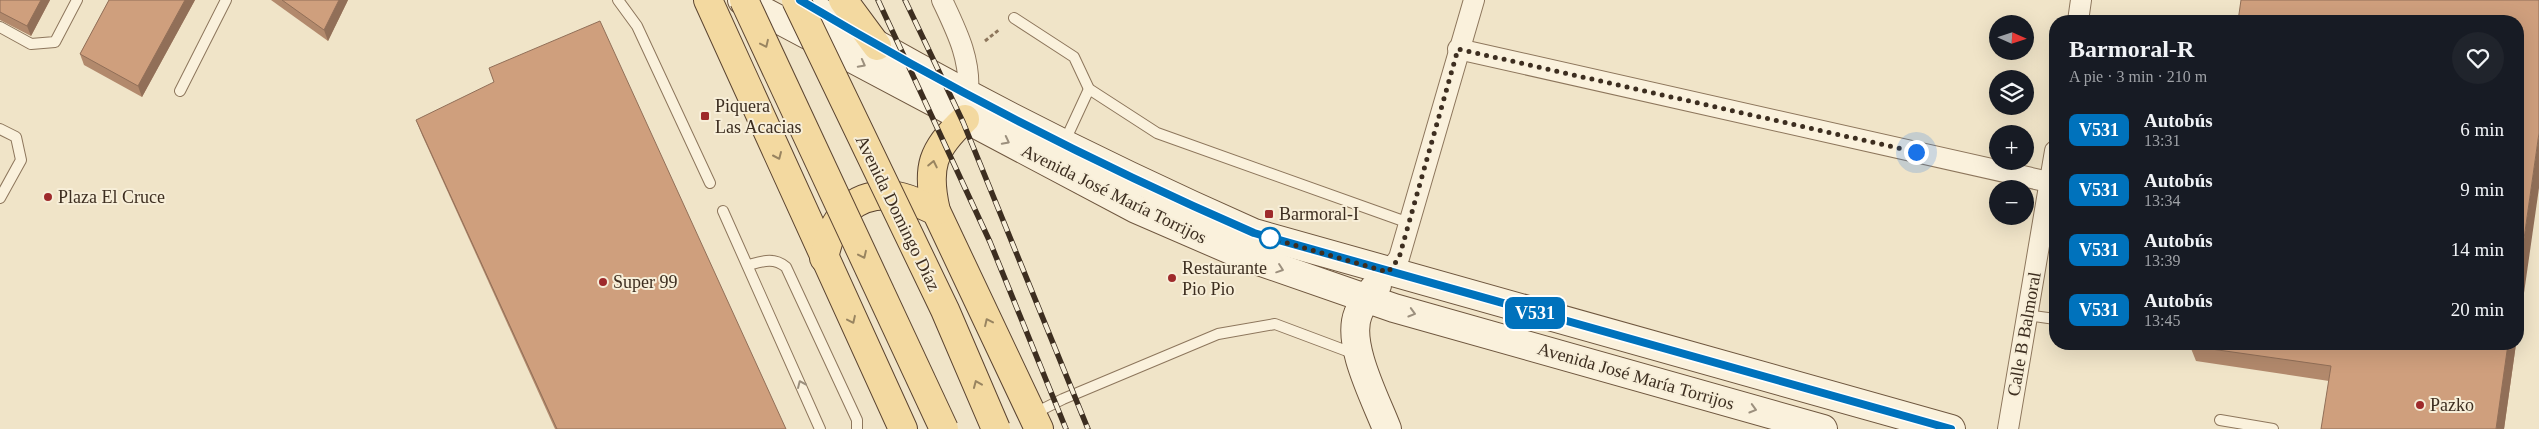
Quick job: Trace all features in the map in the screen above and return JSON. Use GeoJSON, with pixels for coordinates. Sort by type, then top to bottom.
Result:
{"type":"FeatureCollection","features":[{"type":"Feature","properties":{"kind":"main road"},"geometry":{"type":"LineString","coordinates":[[708,0],[903,429]]}},
{"type":"Feature","properties":{"kind":"main road"},"geometry":{"type":"LineString","coordinates":[[743,0],[944,429]]}},
{"type":"Feature","properties":{"kind":"main road","name":"Avenida José María Torrijos"},"geometry":{"type":"LineString","coordinates":[[743,0],[966,107],[1059,154],[1144,184],[1254,233],[1951,429]]}},
{"type":"Feature","properties":{"kind":"main road","name":"Avenida José María Torrijos"},"geometry":{"type":"LineString","coordinates":[[798,0],[877,46],[966,107]]}},
{"type":"Feature","properties":{"kind":"main road","name":"Avenida Domingo Díaz"},"geometry":{"type":"LineString","coordinates":[[798,0],[945,310],[996,429]]}},
{"type":"Feature","properties":{"kind":"main road"},"geometry":{"type":"LineString","coordinates":[[843,0],[877,46]]}},
{"type":"Feature","properties":{"kind":"main road"},"geometry":{"type":"LineString","coordinates":[[966,107],[945,137],[933,160],[930,186],[936,211],[1036,422]]}},
{"type":"Feature","properties":{"kind":"main road","name":"Avenida José María Torrijos"},"geometry":{"type":"LineString","coordinates":[[1059,154],[1136,209],[1247,257],[1365,299],[1823,429]]}},
{"type":"Feature","properties":{"kind":"main road"},"geometry":{"type":"LineString","coordinates":[[824,258],[829,233],[847,208],[873,196],[898,196],[936,211]]}},
{"type":"Feature","properties":{"kind":"main road"},"geometry":{"type":"LineString","coordinates":[[1387,429],[1359,355],[1356,334],[1357,315],[1365,299],[1388,272]]}},
{"type":"Feature","properties":{"kind":"street"},"geometry":{"type":"LineString","coordinates":[[942,0],[966,57],[970,75],[966,107]]}},
{"type":"Feature","properties":{"kind":"street"},"geometry":{"type":"LineString","coordinates":[[1388,272],[1399,258],[1458,49],[1474,0]]}},
{"type":"Feature","properties":{"kind":"street"},"geometry":{"type":"LineString","coordinates":[[2079,15],[2081,0]]}},
{"type":"Feature","properties":{"kind":"street"},"geometry":{"type":"LineString","coordinates":[[1458,49],[2049,182]]}},
{"type":"Feature","properties":{"kind":"street","name":"Calle B Balmoral"},"geometry":{"type":"LineString","coordinates":[[2008,429],[2049,188]]}},
{"type":"Feature","properties":{"kind":"lane"},"geometry":{"type":"LineString","coordinates":[[0,27],[31,44],[55,42],[77,0]]}},
{"type":"Feature","properties":{"kind":"lane"},"geometry":{"type":"LineString","coordinates":[[180,91],[226,0]]}},
{"type":"Feature","properties":{"kind":"lane"},"geometry":{"type":"LineString","coordinates":[[618,0],[637,26],[710,182]]}},
{"type":"Feature","properties":{"kind":"lane"},"geometry":{"type":"LineString","coordinates":[[1014,18],[1074,57],[1089,89],[1157,133],[1409,224]]}},
{"type":"Feature","properties":{"kind":"lane"},"geometry":{"type":"LineString","coordinates":[[1059,154],[1089,89]]}},
{"type":"Feature","properties":{"kind":"lane"},"geometry":{"type":"LineString","coordinates":[[0,129],[16,137],[21,160],[0,198]]}},
{"type":"Feature","properties":{"kind":"lane"},"geometry":{"type":"LineString","coordinates":[[724,211],[820,429]]}},
{"type":"Feature","properties":{"kind":"lane"},"geometry":{"type":"LineString","coordinates":[[749,265],[765,260],[779,261],[786,267],[857,420],[857,429]]}},
{"type":"Feature","properties":{"kind":"lane"},"geometry":{"type":"LineString","coordinates":[[2028,315],[2049,318]]}},
{"type":"Feature","properties":{"kind":"lane"},"geometry":{"type":"LineString","coordinates":[[1036,422],[1063,399],[1218,334],[1275,324],[1359,355]]}},
{"type":"Feature","properties":{"kind":"lane"},"geometry":{"type":"LineString","coordinates":[[2220,420],[2273,429]]}},
{"type":"Feature","properties":{"kind":"path"},"geometry":{"type":"LineString","coordinates":[[966,57],[1014,18]]}},
{"type":"Feature","properties":{"kind":"building"},"geometry":{"type":"Polygon","coordinates":[[[0,0],[41,0],[27,26],[0,12],[0,0]]]}},
{"type":"Feature","properties":{"kind":"building"},"geometry":{"type":"Polygon","coordinates":[[[109,0],[185,0],[138,86],[80,54],[109,0]]]}},
{"type":"Feature","properties":{"kind":"building"},"geometry":{"type":"Polygon","coordinates":[[[282,0],[339,0],[324,30],[282,0]]]}},
{"type":"Feature","properties":{"kind":"building"},"geometry":{"type":"Polygon","coordinates":[[[2241,0],[2539,0],[2539,133],[2524,239],[2524,15],[2239,15],[2241,0]]]}},
{"type":"Feature","properties":{"kind":"building","name":"Super 99"},"geometry":{"type":"Polygon","coordinates":[[[600,21],[786,429],[557,429],[416,120],[494,82],[489,68],[600,21]]]}},
{"type":"Feature","properties":{"kind":"building","name":"Pazko"},"geometry":{"type":"Polygon","coordinates":[[[2218,350],[2507,350],[2496,429],[2321,429],[2331,366],[2218,350]]]}},
{"type":"Feature","properties":{"kind":"railway"},"geometry":{"type":"LineString","coordinates":[[878,0],[990,242],[1066,429]]}},
{"type":"Feature","properties":{"kind":"railway"},"geometry":{"type":"LineString","coordinates":[[905,0],[963,122],[1088,429]]}},
{"type":"Feature","properties":{"kind":"bus line","name":"V531"},"geometry":{"type":"LineString","coordinates":[[800,0],[877,46],[1000,112],[1144,184],[1254,233],[1951,429]]}},
{"type":"Feature","properties":{"kind":"place","name":"Piquera Las Acacias"},"geometry":{"type":"Point","coordinates":[705,116]}},
{"type":"Feature","properties":{"kind":"place","name":"Plaza El Cruce"},"geometry":{"type":"Point","coordinates":[48,197]}},
{"type":"Feature","properties":{"kind":"place","name":"Barmoral-I"},"geometry":{"type":"Point","coordinates":[1269,214]}},
{"type":"Feature","properties":{"kind":"place","name":"Restaurante Pio Pio"},"geometry":{"type":"Point","coordinates":[1172,278]}},
{"type":"Feature","properties":{"kind":"place","name":"Super 99"},"geometry":{"type":"Point","coordinates":[603,282]}},
{"type":"Feature","properties":{"kind":"place","name":"Pazko"},"geometry":{"type":"Point","coordinates":[2420,405]}},
{"type":"Feature","properties":{"kind":"route"},"geometry":{"type":"LineString","coordinates":[[1270,238],[1388,272],[1399,258],[1458,49],[1916,152]]}}]}
